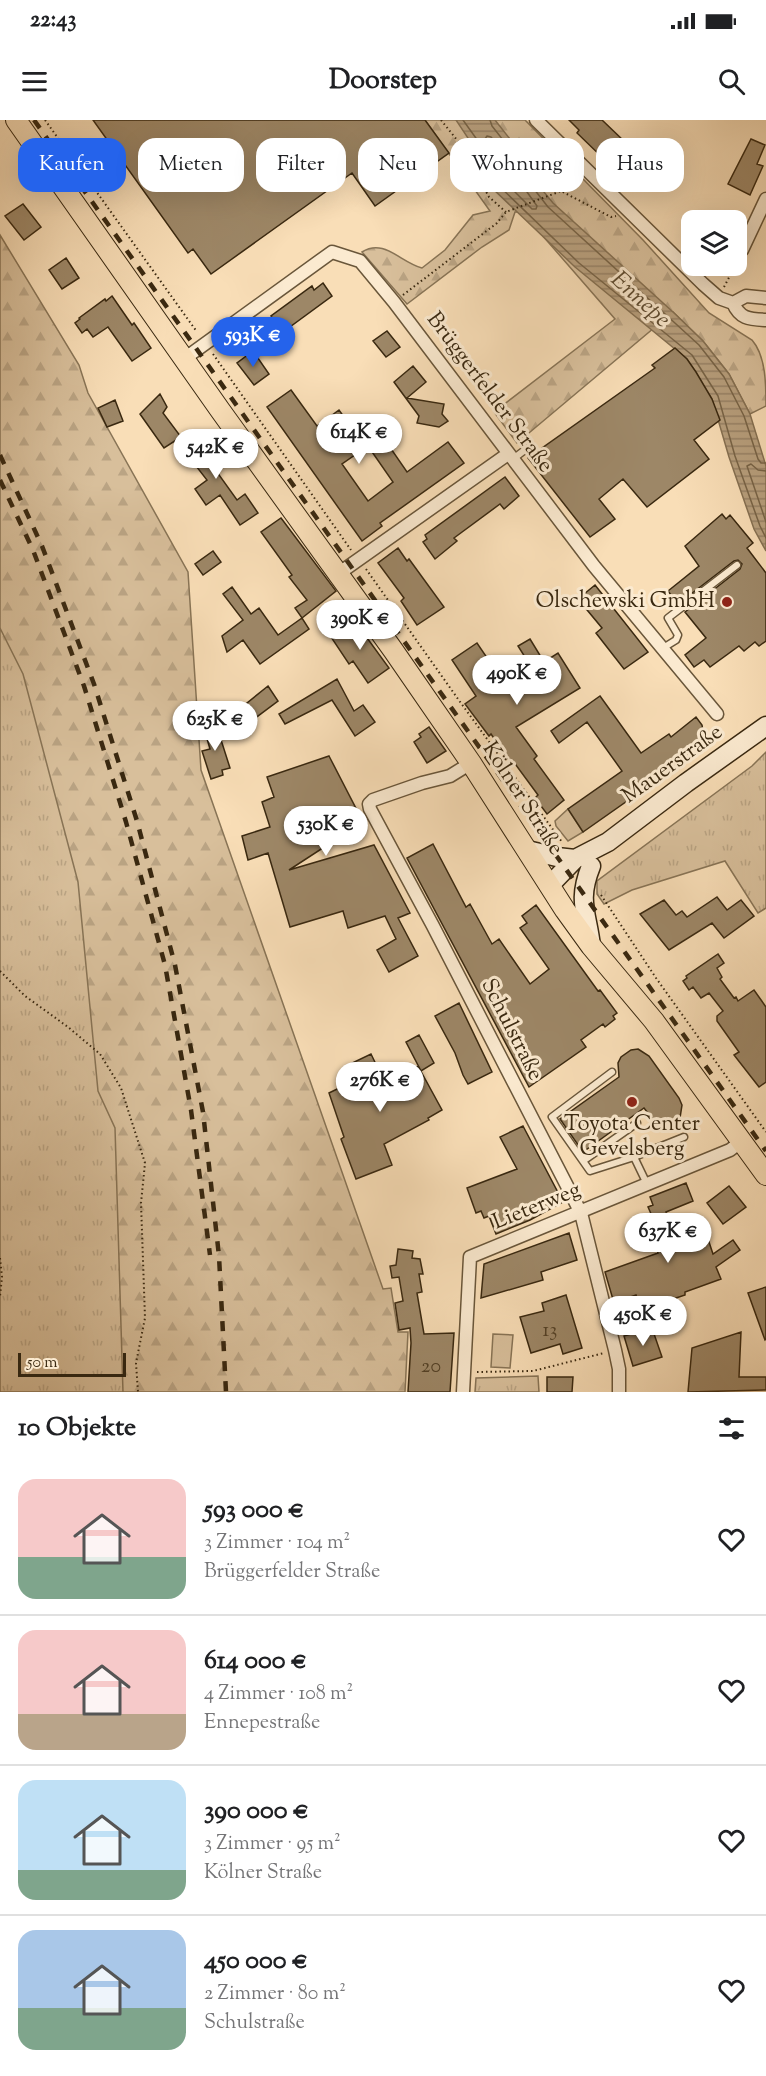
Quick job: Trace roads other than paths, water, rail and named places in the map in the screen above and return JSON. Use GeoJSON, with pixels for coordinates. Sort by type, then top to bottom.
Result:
{"type":"FeatureCollection","features":[{"type":"Feature","properties":{"kind":"main road","name":"Kölner Straße"},"geometry":{"type":"LineString","coordinates":[[16,120],[471,763],[591,946],[654,1021],[766,1175]]}},
{"type":"Feature","properties":{"kind":"main road","name":"Mauerstraße"},"geometry":{"type":"LineString","coordinates":[[550,885],[573,879],[608,842],[766,726]]}},
{"type":"Feature","properties":{"kind":"main road"},"geometry":{"type":"LineString","coordinates":[[527,850],[585,867],[583,898],[591,946]]}},
{"type":"Feature","properties":{"kind":"street"},"geometry":{"type":"LineString","coordinates":[[536,120],[719,298],[733,303],[737,312],[749,319],[766,320]]}},
{"type":"Feature","properties":{"kind":"street"},"geometry":{"type":"LineString","coordinates":[[747,239],[766,199]]}},
{"type":"Feature","properties":{"kind":"street","name":"Brüggerfelder Straße"},"geometry":{"type":"LineString","coordinates":[[184,359],[333,252],[360,261],[394,302],[594,566],[717,714]]}},
{"type":"Feature","properties":{"kind":"street"},"geometry":{"type":"LineString","coordinates":[[733,303],[746,296],[766,298]]}},
{"type":"Feature","properties":{"kind":"street"},"geometry":{"type":"LineString","coordinates":[[338,574],[511,456]]}},
{"type":"Feature","properties":{"kind":"street","name":"Schulstraße"},"geometry":{"type":"LineString","coordinates":[[471,763],[450,776],[373,800],[369,804],[370,809],[581,1212],[615,1350],[619,1369],[619,1392]]}},
{"type":"Feature","properties":{"kind":"street","name":"Lieterweg"},"geometry":{"type":"LineString","coordinates":[[463,1392],[470,1257],[730,1150],[742,1141]]}},
{"type":"Feature","properties":{"kind":"lane"},"geometry":{"type":"LineString","coordinates":[[511,456],[530,446]]}},
{"type":"Feature","properties":{"kind":"lane"},"geometry":{"type":"LineString","coordinates":[[662,649],[676,640],[678,635],[668,618],[737,565]]}},
{"type":"Feature","properties":{"kind":"lane"},"geometry":{"type":"LineString","coordinates":[[612,1072],[552,1117],[590,1171],[634,1157],[684,1137]]}},
{"type":"Feature","properties":{"kind":"lane"},"geometry":{"type":"LineString","coordinates":[[583,1161],[637,1123]]}},
{"type":"Feature","properties":{"kind":"lane"},"geometry":{"type":"LineString","coordinates":[[634,1157],[647,1185]]}},
{"type":"Feature","properties":{"kind":"water"},"geometry":{"type":"Polygon","coordinates":[[[456,120],[495,120],[509,138],[468,138],[456,120]]]}},
{"type":"Feature","properties":{"kind":"water","name":"Ennepe"},"geometry":{"type":"Polygon","coordinates":[[[496,192],[544,192],[553,203],[703,341],[729,374],[750,414],[766,466],[766,551],[754,529],[712,399],[687,359],[575,267],[496,192]]]}},
{"type":"Feature","properties":{"kind":"railway"},"geometry":{"type":"LineString","coordinates":[[34,120],[766,1151]]}},
{"type":"Feature","properties":{"kind":"railway"},"geometry":{"type":"LineString","coordinates":[[0,455],[42,546],[94,684],[137,821],[175,965],[203,1112],[219,1256],[226,1392]]}},
{"type":"Feature","properties":{"kind":"railway"},"geometry":{"type":"LineString","coordinates":[[0,480],[33,550],[84,686],[126,822],[165,965],[191,1110],[210,1255]]}},
{"type":"Feature","properties":{"kind":"place","name":"Olschewski GmbH"},"geometry":{"type":"Point","coordinates":[727,602]}},
{"type":"Feature","properties":{"kind":"place","name":"Toyota Center Gevelsberg"},"geometry":{"type":"Point","coordinates":[632,1102]}}]}
